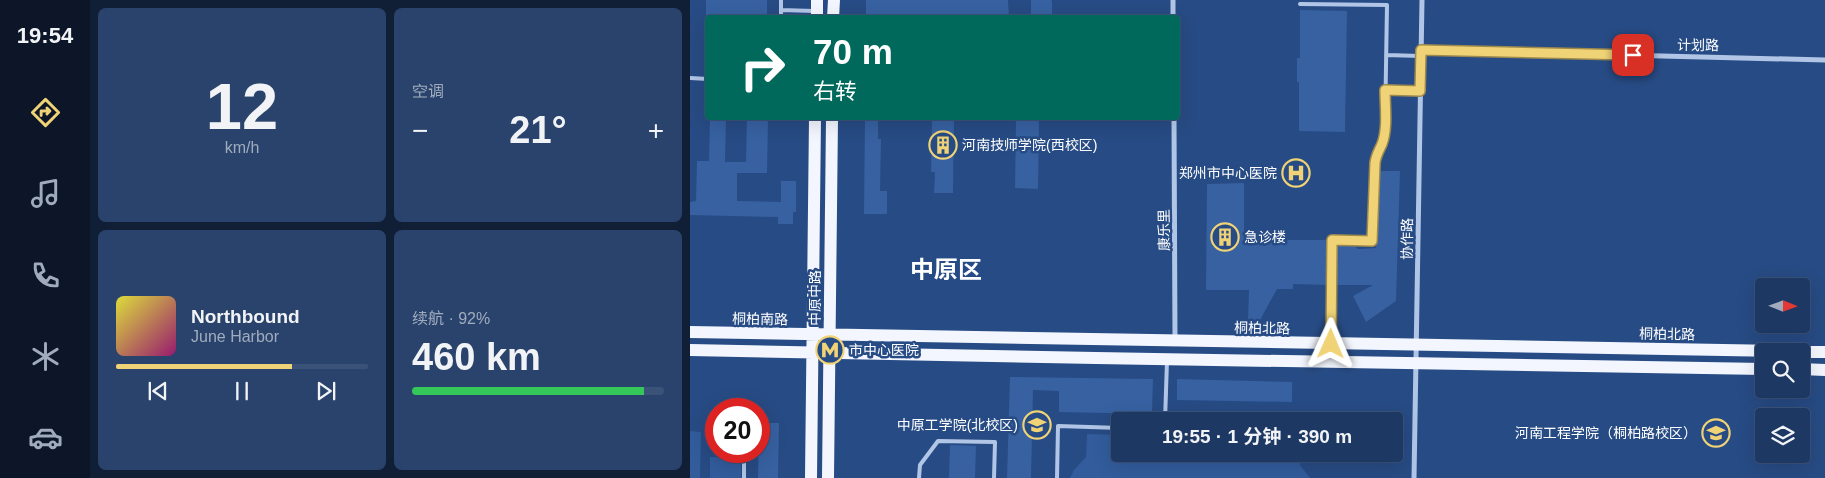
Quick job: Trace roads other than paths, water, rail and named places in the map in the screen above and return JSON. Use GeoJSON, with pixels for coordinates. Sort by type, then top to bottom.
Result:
{"type":"FeatureCollection","features":[{"type":"Feature","properties":{"kind":"main road"},"geometry":{"type":"LineString","coordinates":[[833,15],[834,0]]}},
{"type":"Feature","properties":{"kind":"main road","name":"中原中路"},"geometry":{"type":"LineString","coordinates":[[811,478],[815,120]]}},
{"type":"Feature","properties":{"kind":"main road","name":"中原中路"},"geometry":{"type":"LineString","coordinates":[[828,478],[832,120]]}},
{"type":"Feature","properties":{"kind":"main road","name":"桐柏南路"},"geometry":{"type":"LineString","coordinates":[[690,332],[830,335]]}},
{"type":"Feature","properties":{"kind":"main road","name":"桐柏北路"},"geometry":{"type":"LineString","coordinates":[[830,335],[1755,351]]}},
{"type":"Feature","properties":{"kind":"main road"},"geometry":{"type":"LineString","coordinates":[[690,350],[830,354],[1755,369]]}},
{"type":"Feature","properties":{"kind":"main road"},"geometry":{"type":"LineString","coordinates":[[1810,352],[1825,352]]}},
{"type":"Feature","properties":{"kind":"main road"},"geometry":{"type":"LineString","coordinates":[[1810,369],[1825,370]]}},
{"type":"Feature","properties":{"kind":"street"},"geometry":{"type":"LineString","coordinates":[[1173,0],[1173,15]]}},
{"type":"Feature","properties":{"kind":"street","name":"协作路"},"geometry":{"type":"LineString","coordinates":[[1414,478],[1422,0]]}},
{"type":"Feature","properties":{"kind":"street","name":"计划路"},"geometry":{"type":"LineString","coordinates":[[1421,53],[1825,60]]}},
{"type":"Feature","properties":{"kind":"street","name":"康乐里"},"geometry":{"type":"LineString","coordinates":[[1174,120],[1175,342]]}},
{"type":"Feature","properties":{"kind":"lane"},"geometry":{"type":"LineString","coordinates":[[781,0],[781,15]]}},
{"type":"Feature","properties":{"kind":"lane"},"geometry":{"type":"LineString","coordinates":[[1300,4],[1387,5],[1385,127],[1382,144],[1377,152],[1375,163],[1372,241],[1332,240],[1331,344]]}},
{"type":"Feature","properties":{"kind":"lane"},"geometry":{"type":"LineString","coordinates":[[781,10],[817,10]]}},
{"type":"Feature","properties":{"kind":"lane"},"geometry":{"type":"LineString","coordinates":[[1386,55],[1421,53]]}},
{"type":"Feature","properties":{"kind":"lane"},"geometry":{"type":"LineString","coordinates":[[690,78],[705,79]]}},
{"type":"Feature","properties":{"kind":"lane"},"geometry":{"type":"LineString","coordinates":[[1385,90],[1420,91]]}},
{"type":"Feature","properties":{"kind":"lane"},"geometry":{"type":"LineString","coordinates":[[1166,412],[1167,359]]}},
{"type":"Feature","properties":{"kind":"lane"},"geometry":{"type":"LineString","coordinates":[[1057,478],[1058,426],[1111,428]]}},
{"type":"Feature","properties":{"kind":"lane"},"geometry":{"type":"LineString","coordinates":[[919,478],[920,465],[938,440],[995,442],[994,478]]}},
{"type":"Feature","properties":{"kind":"lane"},"geometry":{"type":"LineString","coordinates":[[744,463],[744,478]]}},
{"type":"Feature","properties":{"kind":"place","name":"河南技师学院(西校区)"},"geometry":{"type":"Point","coordinates":[943,145]}},
{"type":"Feature","properties":{"kind":"place","name":"郑州市中心医院"},"geometry":{"type":"Point","coordinates":[1296,173]}},
{"type":"Feature","properties":{"kind":"place","name":"急诊楼"},"geometry":{"type":"Point","coordinates":[1225,237]}},
{"type":"Feature","properties":{"kind":"place","name":"市中心医院"},"geometry":{"type":"Point","coordinates":[830,350]}},
{"type":"Feature","properties":{"kind":"place","name":"中原工学院(北校区)"},"geometry":{"type":"Point","coordinates":[1037,425]}},
{"type":"Feature","properties":{"kind":"place","name":"河南工程学院（桐柏路校区）"},"geometry":{"type":"Point","coordinates":[1716,433]}},
{"type":"Feature","properties":{"kind":"district","name":"中原区"},"geometry":{"type":"Point","coordinates":[946,269]}}]}
